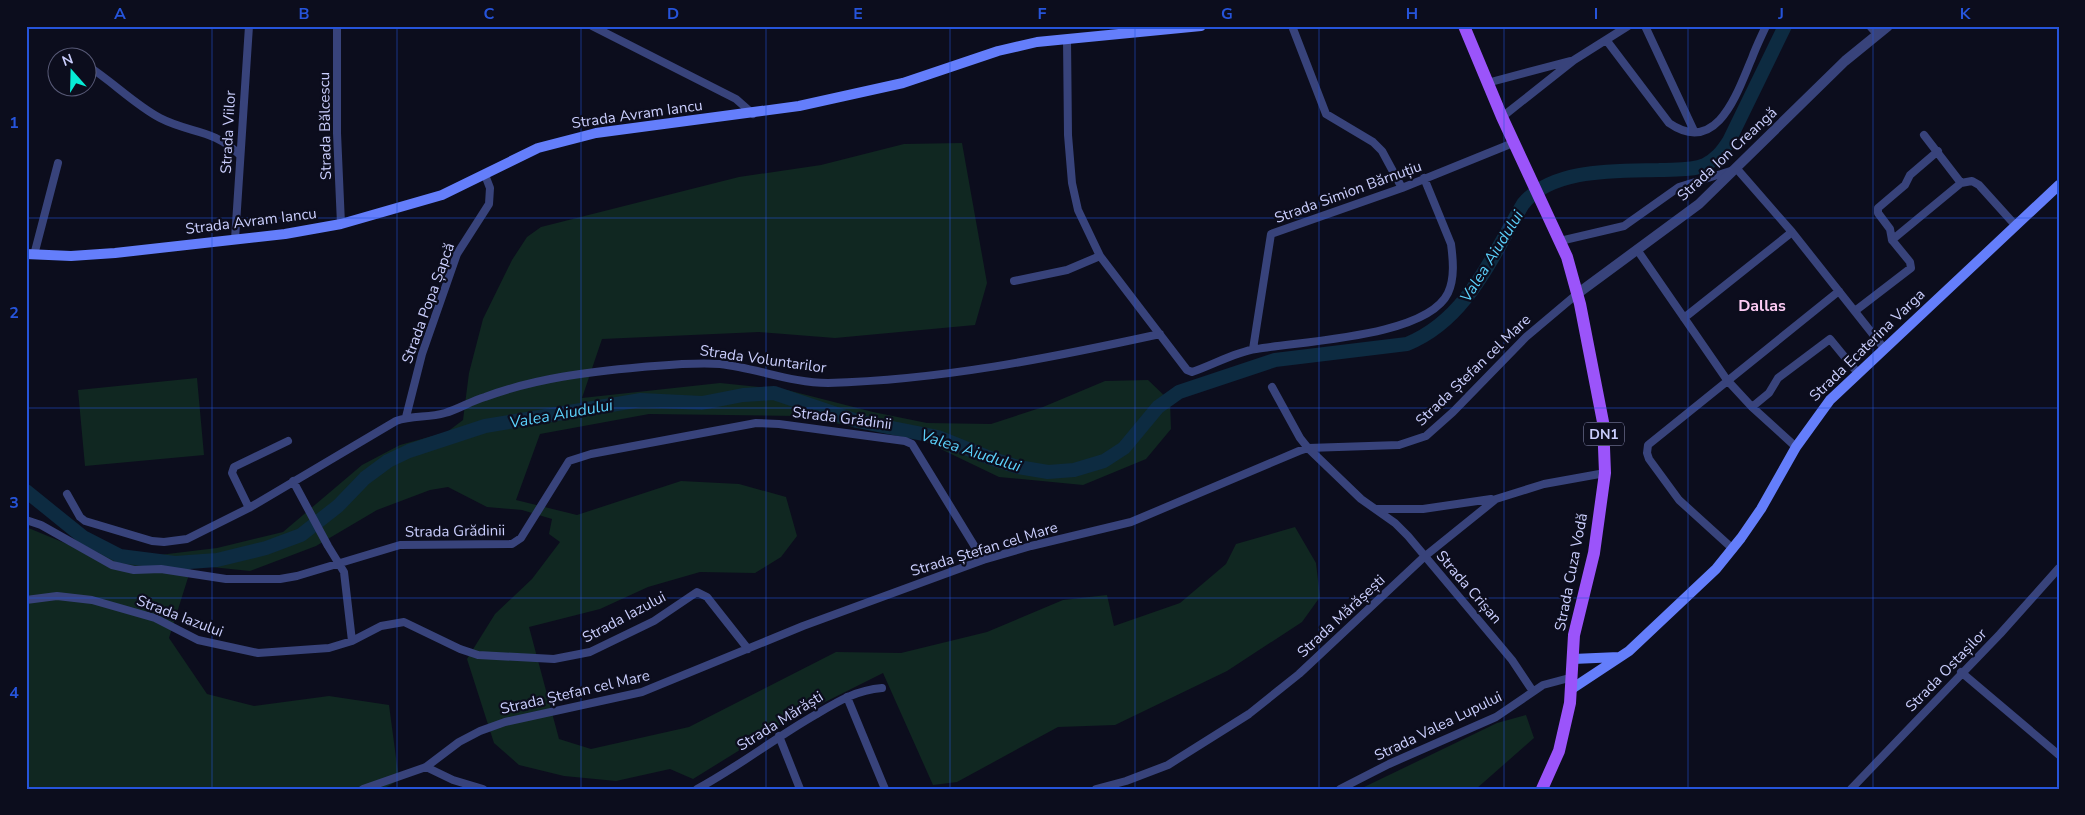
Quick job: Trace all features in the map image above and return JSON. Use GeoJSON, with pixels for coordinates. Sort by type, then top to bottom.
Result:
{"type":"FeatureCollection","features":[{"type":"Feature","properties":{"kind":"main road","name":"Strada Avram Iancu"},"geometry":{"type":"LineString","coordinates":[[30,255],[71,256],[115,253],[235,240],[341,224],[442,195],[538,148],[564,140],[650,126],[753,114],[885,87],[928,76],[998,51],[1037,42],[1147,33],[1201,26]]}},
{"type":"Feature","properties":{"kind":"main road","name":"DN1"},"geometry":{"type":"LineString","coordinates":[[1464,26],[1514,143]]}},
{"type":"Feature","properties":{"kind":"main road","name":"Strada Cuza Vodă"},"geometry":{"type":"LineString","coordinates":[[1514,143],[1567,257],[1577,294],[1601,408],[1605,473],[1594,553],[1577,619],[1573,683],[1564,735],[1542,789]]}},
{"type":"Feature","properties":{"kind":"main road","name":"Strada Ecaterina Varga"},"geometry":{"type":"LineString","coordinates":[[1573,683],[1620,657],[1658,624],[1733,549],[1761,509],[1796,447],[1820,410],[1883,347],[2059,185]]}},
{"type":"Feature","properties":{"kind":"main road"},"geometry":{"type":"LineString","coordinates":[[1574,659],[1620,657]]}},
{"type":"Feature","properties":{"kind":"street","name":"Strada Viilor"},"geometry":{"type":"LineString","coordinates":[[235,240],[249,26]]}},
{"type":"Feature","properties":{"kind":"street","name":"Strada Bălcescu"},"geometry":{"type":"LineString","coordinates":[[337,26],[337,133],[341,224]]}},
{"type":"Feature","properties":{"kind":"street"},"geometry":{"type":"LineString","coordinates":[[592,26],[736,99],[753,114]]}},
{"type":"Feature","properties":{"kind":"street"},"geometry":{"type":"LineString","coordinates":[[1292,26],[1326,114],[1373,142],[1382,151],[1402,188]]}},
{"type":"Feature","properties":{"kind":"street"},"geometry":{"type":"LineString","coordinates":[[1502,117],[1574,60],[1628,26]]}},
{"type":"Feature","properties":{"kind":"street"},"geometry":{"type":"LineString","coordinates":[[1645,26],[1694,131]]}},
{"type":"Feature","properties":{"kind":"street"},"geometry":{"type":"LineString","coordinates":[[1606,41],[1669,123],[1682,130],[1694,131],[1707,128],[1726,114],[1766,26]]}},
{"type":"Feature","properties":{"kind":"street","name":"Strada Ion Creangă"},"geometry":{"type":"LineString","coordinates":[[1577,294],[1638,251],[1699,204],[1840,66],[1873,30],[1888,26]]}},
{"type":"Feature","properties":{"kind":"street"},"geometry":{"type":"LineString","coordinates":[[1067,39],[1066,99],[1072,183],[1082,220],[1100,256],[1187,370],[1192,372],[1254,349],[1391,329],[1430,313],[1441,304],[1448,293],[1452,281],[1453,255],[1451,244],[1424,178]]}},
{"type":"Feature","properties":{"kind":"street"},"geometry":{"type":"LineString","coordinates":[[1487,83],[1574,60]]}},
{"type":"Feature","properties":{"kind":"street"},"geometry":{"type":"LineString","coordinates":[[98,72],[118,85],[146,110],[178,125],[215,136],[240,155]]}},
{"type":"Feature","properties":{"kind":"street"},"geometry":{"type":"LineString","coordinates":[[1924,135],[1961,183]]}},
{"type":"Feature","properties":{"kind":"street","name":"Strada Simion Bărnuțiu"},"geometry":{"type":"LineString","coordinates":[[1254,349],[1271,234],[1402,188],[1514,143]]}},
{"type":"Feature","properties":{"kind":"street"},"geometry":{"type":"LineString","coordinates":[[1855,311],[1910,268],[1910,262],[1892,240],[1890,229],[1878,213],[1878,208],[1905,185],[1910,175],[1938,151]]}},
{"type":"Feature","properties":{"kind":"street"},"geometry":{"type":"LineString","coordinates":[[30,255],[58,163]]}},
{"type":"Feature","properties":{"kind":"street"},"geometry":{"type":"LineString","coordinates":[[1560,241],[1624,226],[1679,187],[1737,168],[1792,232],[1883,347]]}},
{"type":"Feature","properties":{"kind":"street","name":"Strada Popa Șapcă"},"geometry":{"type":"LineString","coordinates":[[406,417],[422,354],[457,254],[489,204],[490,188],[485,175]]}},
{"type":"Feature","properties":{"kind":"street"},"geometry":{"type":"LineString","coordinates":[[1892,240],[1961,183],[1972,181],[1979,185],[2016,226]]}},
{"type":"Feature","properties":{"kind":"street"},"geometry":{"type":"LineString","coordinates":[[1684,318],[1792,232]]}},
{"type":"Feature","properties":{"kind":"street"},"geometry":{"type":"LineString","coordinates":[[1638,251],[1727,380],[1752,407],[1796,447]]}},
{"type":"Feature","properties":{"kind":"street"},"geometry":{"type":"LineString","coordinates":[[1014,281],[1067,270],[1100,256]]}},
{"type":"Feature","properties":{"kind":"street"},"geometry":{"type":"LineString","coordinates":[[1733,549],[1679,500],[1647,453],[1648,445],[1839,290]]}},
{"type":"Feature","properties":{"kind":"street","name":"Strada Ștefan cel Mare"},"geometry":{"type":"LineString","coordinates":[[363,789],[426,767],[453,746],[480,730],[505,722],[642,692],[864,602],[984,560],[1031,546],[1132,522],[1308,448],[1399,445],[1426,436],[1453,412],[1526,337],[1577,294]]}},
{"type":"Feature","properties":{"kind":"street","name":"Strada Voluntarilor"},"geometry":{"type":"LineString","coordinates":[[67,494],[80,517],[85,521],[152,541],[164,542],[187,539],[249,508],[406,417],[445,413],[485,397],[538,381],[579,373],[688,364],[719,364],[814,382],[829,382],[1004,366],[1160,334]]}},
{"type":"Feature","properties":{"kind":"street"},"geometry":{"type":"LineString","coordinates":[[1752,407],[1769,394],[1778,378],[1830,339],[1857,372]]}},
{"type":"Feature","properties":{"kind":"street","name":"Strada Crișan"},"geometry":{"type":"LineString","coordinates":[[1272,387],[1300,438],[1308,448],[1361,499],[1408,536],[1512,660],[1532,690]]}},
{"type":"Feature","properties":{"kind":"street","name":"Strada Grădinii"},"geometry":{"type":"LineString","coordinates":[[26,520],[41,525],[112,565],[134,570],[161,569],[244,580],[280,579],[297,576],[400,545],[505,544],[517,542],[569,461],[591,454],[756,423],[905,440],[912,444],[984,560]]}},
{"type":"Feature","properties":{"kind":"street"},"geometry":{"type":"LineString","coordinates":[[249,508],[232,473],[234,467],[288,441]]}},
{"type":"Feature","properties":{"kind":"street","name":"Strada Mărășești"},"geometry":{"type":"LineString","coordinates":[[1096,789],[1126,781],[1168,764],[1249,714],[1299,674],[1424,557],[1496,498],[1544,484],[1605,473]]}},
{"type":"Feature","properties":{"kind":"street"},"geometry":{"type":"LineString","coordinates":[[293,481],[346,578],[352,641]]}},
{"type":"Feature","properties":{"kind":"street"},"geometry":{"type":"LineString","coordinates":[[1376,510],[1430,508],[1496,498]]}},
{"type":"Feature","properties":{"kind":"street","name":"Strada Ostașilor"},"geometry":{"type":"LineString","coordinates":[[1851,789],[2000,634],[2059,568]]}},
{"type":"Feature","properties":{"kind":"street","name":"Strada Iazului"},"geometry":{"type":"LineString","coordinates":[[26,600],[57,596],[92,600],[155,618],[198,640],[258,654],[329,648],[352,641],[381,626],[404,622],[460,649],[478,655],[504,658],[569,658],[590,652],[654,621],[697,592],[707,597],[748,649]]}},
{"type":"Feature","properties":{"kind":"street"},"geometry":{"type":"LineString","coordinates":[[1962,672],[2059,755]]}},
{"type":"Feature","properties":{"kind":"street","name":"Strada Valea Lupului"},"geometry":{"type":"LineString","coordinates":[[1340,789],[1389,764],[1496,717],[1532,690],[1554,681],[1573,683]]}},
{"type":"Feature","properties":{"kind":"street","name":"Strada Mărăști"},"geometry":{"type":"LineString","coordinates":[[697,789],[711,785],[779,736],[847,697],[864,690],[882,688]]}},
{"type":"Feature","properties":{"kind":"street"},"geometry":{"type":"LineString","coordinates":[[847,697],[885,789]]}},
{"type":"Feature","properties":{"kind":"street"},"geometry":{"type":"LineString","coordinates":[[779,736],[800,789]]}},
{"type":"Feature","properties":{"kind":"street"},"geometry":{"type":"LineString","coordinates":[[426,767],[453,780],[484,789]]}},
{"type":"Feature","properties":{"kind":"street"},"geometry":{"type":"LineString","coordinates":[[1126,781],[1132,789]]}},
{"type":"Feature","properties":{"kind":"green space"},"geometry":{"type":"Polygon","coordinates":[[[962,143],[987,283],[975,325],[835,338],[759,332],[602,339],[582,398],[720,383],[787,390],[873,412],[927,423],[991,424],[1043,407],[1105,381],[1148,380],[1170,401],[1171,429],[1146,459],[1083,485],[999,477],[922,440],[799,416],[649,414],[540,434],[516,500],[577,515],[681,481],[739,484],[786,497],[797,536],[781,557],[755,573],[700,572],[648,587],[600,609],[529,627],[559,739],[591,749],[689,727],[836,652],[901,653],[987,632],[1063,600],[1107,595],[1114,626],[1180,603],[1226,564],[1236,544],[1295,527],[1316,563],[1320,597],[1302,622],[1227,671],[1115,725],[1058,727],[957,782],[933,785],[883,673],[785,722],[693,779],[670,769],[616,781],[564,776],[519,765],[494,743],[467,659],[495,614],[532,579],[560,542],[549,534],[552,519],[522,510],[487,507],[448,487],[430,490],[377,510],[316,546],[250,571],[192,565],[169,638],[207,694],[254,706],[329,696],[389,705],[399,780],[383,789],[26,789],[26,527],[89,553],[159,555],[217,548],[283,532],[362,465],[400,445],[447,432],[463,420],[469,373],[483,319],[512,260],[527,237],[541,227],[739,177],[821,165],[904,144],[962,143]]]}},
{"type":"Feature","properties":{"kind":"green space"},"geometry":{"type":"Polygon","coordinates":[[[197,378],[204,455],[85,466],[78,390],[197,378]]]}},
{"type":"Feature","properties":{"kind":"green space"},"geometry":{"type":"Polygon","coordinates":[[[1526,715],[1534,738],[1476,789],[1360,789],[1497,723],[1526,715]]]}},
{"type":"Feature","properties":{"kind":"waterway","name":"Valea Aiudului"},"geometry":{"type":"LineString","coordinates":[[26,491],[83,537],[120,556],[175,563],[217,560],[266,548],[301,535],[338,506],[365,478],[388,461],[409,451],[485,426],[641,400],[702,403],[743,395],[774,393],[857,421],[938,437],[1018,467],[1048,472],[1074,470],[1104,461],[1124,448],[1158,407],[1179,392],[1275,360],[1407,344],[1428,333],[1462,303],[1476,284],[1523,204],[1535,192],[1551,184],[1586,174],[1688,169],[1709,163],[1724,149],[1729,141],[1785,26]]}},
{"type":"Feature","properties":{"kind":"district","name":"Dallas"},"geometry":{"type":"Point","coordinates":[1762,305]}}]}
